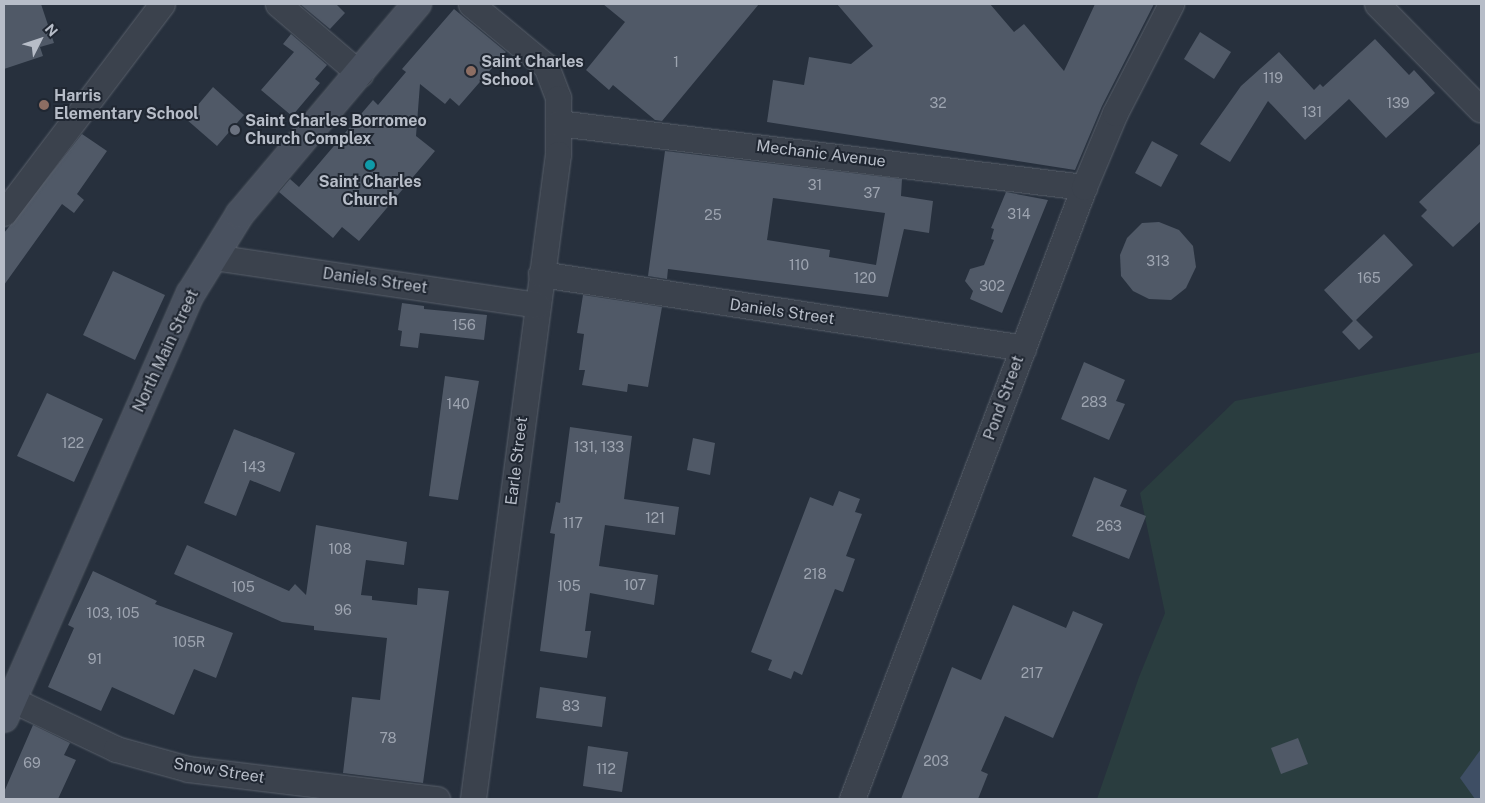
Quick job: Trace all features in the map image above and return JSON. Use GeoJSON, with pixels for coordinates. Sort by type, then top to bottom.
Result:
{"type":"FeatureCollection","features":[{"type":"Feature","properties":{"kind":"street"},"geometry":{"type":"LineString","coordinates":[[4,213],[162,4]]}},
{"type":"Feature","properties":{"kind":"street"},"geometry":{"type":"LineString","coordinates":[[278,4],[360,74]]}},
{"type":"Feature","properties":{"kind":"street","name":"North Main Street"},"geometry":{"type":"LineString","coordinates":[[8,709],[167,344],[213,257],[240,214],[268,178],[360,74],[417,4]]}},
{"type":"Feature","properties":{"kind":"street","name":"Earle Street"},"geometry":{"type":"LineString","coordinates":[[471,4],[546,66],[558,98],[558,154],[473,799]]}},
{"type":"Feature","properties":{"kind":"street","name":"Pond Street"},"geometry":{"type":"LineString","coordinates":[[852,799],[1084,187],[1115,113],[1171,4]]}},
{"type":"Feature","properties":{"kind":"street"},"geometry":{"type":"LineString","coordinates":[[1378,4],[1481,110]]}},
{"type":"Feature","properties":{"kind":"street","name":"Mechanic Avenue"},"geometry":{"type":"LineString","coordinates":[[558,123],[1084,187]]}},
{"type":"Feature","properties":{"kind":"street","name":"Daniels Street"},"geometry":{"type":"LineString","coordinates":[[213,257],[537,305]]}},
{"type":"Feature","properties":{"kind":"street","name":"Daniels Street"},"geometry":{"type":"LineString","coordinates":[[541,274],[1023,348]]}},
{"type":"Feature","properties":{"kind":"street","name":"Snow Street"},"geometry":{"type":"LineString","coordinates":[[8,709],[116,749],[188,769],[437,799]]}},
{"type":"Feature","properties":{"kind":"shaded area"},"geometry":{"type":"Polygon","coordinates":[[[1481,352],[1481,799],[1097,799],[1139,677],[1165,613],[1140,493],[1235,401],[1481,352]]]}},
{"type":"Feature","properties":{"kind":"water"},"geometry":{"type":"Polygon","coordinates":[[[1481,749],[1481,799],[1475,799],[1460,778],[1481,749]]]}},
{"type":"Feature","properties":{"kind":"building","name":"Harris Elementary School"},"geometry":{"type":"Polygon","coordinates":[[[4,4],[41,4],[54,43],[40,47],[43,56],[4,69],[4,4]]]}},
{"type":"Feature","properties":{"kind":"building"},"geometry":{"type":"Polygon","coordinates":[[[300,4],[336,4],[345,13],[330,29],[300,4]]]}},
{"type":"Feature","properties":{"kind":"building"},"geometry":{"type":"Polygon","coordinates":[[[603,4],[759,4],[662,121],[655,120],[613,85],[609,90],[586,70],[625,22],[603,4]]]}},
{"type":"Feature","properties":{"kind":"building"},"geometry":{"type":"Polygon","coordinates":[[[837,4],[990,4],[1014,32],[1024,24],[1064,71],[1095,4],[1154,4],[1102,106],[1075,170],[767,122],[773,80],[804,85],[809,57],[851,64],[873,46],[837,4]]]}},
{"type":"Feature","properties":{"kind":"building","name":"Saint Charles Church"},"geometry":{"type":"Polygon","coordinates":[[[454,9],[506,52],[459,106],[450,98],[445,104],[420,84],[416,136],[435,151],[359,241],[342,227],[333,238],[279,192],[290,179],[299,187],[373,100],[378,105],[406,72],[402,69],[454,9]]]}},
{"type":"Feature","properties":{"kind":"building"},"geometry":{"type":"Polygon","coordinates":[[[1200,32],[1231,52],[1214,79],[1184,59],[1200,32]]]}},
{"type":"Feature","properties":{"kind":"building"},"geometry":{"type":"Polygon","coordinates":[[[291,34],[327,65],[315,79],[320,83],[292,116],[261,90],[294,52],[283,44],[291,34]]]}},
{"type":"Feature","properties":{"kind":"building"},"geometry":{"type":"Polygon","coordinates":[[[1375,39],[1409,75],[1414,70],[1435,93],[1386,138],[1349,99],[1305,140],[1268,101],[1230,162],[1200,144],[1241,86],[1279,52],[1314,90],[1320,84],[1323,87],[1375,39]]]}},
{"type":"Feature","properties":{"kind":"building"},"geometry":{"type":"Polygon","coordinates":[[[213,87],[244,115],[217,146],[186,119],[213,87]]]}},
{"type":"Feature","properties":{"kind":"building"},"geometry":{"type":"Polygon","coordinates":[[[82,134],[107,151],[77,194],[84,200],[74,213],[62,204],[4,285],[4,233],[82,134]]]}},
{"type":"Feature","properties":{"kind":"building"},"geometry":{"type":"Polygon","coordinates":[[[1152,141],[1178,155],[1161,187],[1135,173],[1152,141]]]}},
{"type":"Feature","properties":{"kind":"building"},"geometry":{"type":"Polygon","coordinates":[[[1481,143],[1481,221],[1453,247],[1421,216],[1427,210],[1419,202],[1481,143]]]}},
{"type":"Feature","properties":{"kind":"building"},"geometry":{"type":"Polygon","coordinates":[[[665,151],[902,179],[901,196],[933,201],[929,233],[904,229],[888,297],[668,269],[667,279],[648,276],[665,151]],[[773,198],[767,240],[830,250],[829,257],[876,265],[885,213],[773,198]]]}},
{"type":"Feature","properties":{"kind":"building"},"geometry":{"type":"Polygon","coordinates":[[[1006,192],[1048,200],[1002,313],[970,299],[973,291],[965,281],[970,269],[984,265],[994,240],[991,239],[994,229],[991,228],[1006,192]]]}},
{"type":"Feature","properties":{"kind":"building"},"geometry":{"type":"Polygon","coordinates":[[[1159,222],[1179,230],[1193,246],[1196,267],[1186,288],[1171,300],[1149,299],[1133,291],[1121,276],[1120,255],[1127,238],[1142,223],[1159,222]]]}},
{"type":"Feature","properties":{"kind":"building"},"geometry":{"type":"Polygon","coordinates":[[[1384,234],[1413,265],[1356,320],[1373,337],[1359,350],[1342,332],[1353,321],[1324,290],[1384,234]]]}},
{"type":"Feature","properties":{"kind":"building"},"geometry":{"type":"Polygon","coordinates":[[[113,271],[165,295],[135,360],[83,335],[113,271]]]}},
{"type":"Feature","properties":{"kind":"building"},"geometry":{"type":"Polygon","coordinates":[[[583,295],[662,307],[648,387],[628,384],[627,392],[582,385],[585,370],[579,370],[584,334],[577,333],[583,295]]]}},
{"type":"Feature","properties":{"kind":"building"},"geometry":{"type":"Polygon","coordinates":[[[402,303],[424,306],[424,309],[487,315],[484,340],[420,333],[418,348],[400,346],[402,331],[398,330],[402,303]]]}},
{"type":"Feature","properties":{"kind":"building"},"geometry":{"type":"Polygon","coordinates":[[[1084,362],[1125,380],[1116,401],[1125,404],[1109,440],[1061,419],[1084,362]]]}},
{"type":"Feature","properties":{"kind":"building"},"geometry":{"type":"Polygon","coordinates":[[[445,376],[479,381],[458,500],[429,496],[445,376]]]}},
{"type":"Feature","properties":{"kind":"building"},"geometry":{"type":"Polygon","coordinates":[[[47,393],[103,419],[74,482],[17,456],[47,393]]]}},
{"type":"Feature","properties":{"kind":"building"},"geometry":{"type":"Polygon","coordinates":[[[570,427],[632,436],[624,499],[679,507],[675,535],[605,525],[599,566],[658,575],[654,605],[590,593],[585,631],[591,631],[587,658],[540,651],[555,534],[550,533],[556,502],[560,503],[570,427]]]}},
{"type":"Feature","properties":{"kind":"building"},"geometry":{"type":"Polygon","coordinates":[[[234,429],[295,453],[280,492],[250,480],[236,516],[204,503],[234,429]]]}},
{"type":"Feature","properties":{"kind":"building"},"geometry":{"type":"Polygon","coordinates":[[[693,438],[715,443],[710,475],[687,470],[693,438]]]}},
{"type":"Feature","properties":{"kind":"building"},"geometry":{"type":"Polygon","coordinates":[[[1094,477],[1127,490],[1120,506],[1146,516],[1129,559],[1072,536],[1094,477]]]}},
{"type":"Feature","properties":{"kind":"building"},"geometry":{"type":"Polygon","coordinates":[[[839,491],[860,499],[855,512],[862,514],[846,556],[855,559],[843,592],[835,589],[802,675],[794,671],[791,679],[768,670],[772,660],[751,652],[810,497],[833,506],[839,491]]]}},
{"type":"Feature","properties":{"kind":"building"},"geometry":{"type":"Polygon","coordinates":[[[316,525],[407,542],[404,565],[366,560],[361,595],[372,596],[372,600],[417,605],[418,588],[449,591],[423,783],[343,773],[352,697],[380,700],[387,638],[314,630],[314,626],[282,622],[174,574],[187,545],[289,591],[295,584],[306,595],[316,525]]]}},
{"type":"Feature","properties":{"kind":"building"},"geometry":{"type":"Polygon","coordinates":[[[93,571],[157,601],[155,604],[233,633],[216,678],[194,669],[174,715],[112,687],[101,711],[48,687],[74,628],[68,625],[93,571]]]}},
{"type":"Feature","properties":{"kind":"building"},"geometry":{"type":"Polygon","coordinates":[[[1013,605],[1066,628],[1073,611],[1103,624],[1053,738],[1005,716],[981,771],[988,774],[978,799],[901,799],[952,667],[981,680],[1013,605]]]}},
{"type":"Feature","properties":{"kind":"building"},"geometry":{"type":"Polygon","coordinates":[[[540,687],[606,697],[602,727],[536,718],[540,687]]]}},
{"type":"Feature","properties":{"kind":"building"},"geometry":{"type":"Polygon","coordinates":[[[33,725],[70,743],[64,755],[76,760],[58,799],[4,799],[4,792],[33,725]]]}},
{"type":"Feature","properties":{"kind":"building"},"geometry":{"type":"Polygon","coordinates":[[[1298,738],[1308,764],[1281,774],[1271,748],[1298,738]]]}},
{"type":"Feature","properties":{"kind":"building"},"geometry":{"type":"Polygon","coordinates":[[[588,746],[628,752],[622,792],[583,786],[588,746]]]}},
{"type":"Feature","properties":{"kind":"place","name":"Saint Charles School"},"geometry":{"type":"Point","coordinates":[471,71]}},
{"type":"Feature","properties":{"kind":"place","name":"Harris Elementary School"},"geometry":{"type":"Point","coordinates":[44,105]}},
{"type":"Feature","properties":{"kind":"place","name":"Saint Charles Borromeo Church Complex"},"geometry":{"type":"Point","coordinates":[235,130]}},
{"type":"Feature","properties":{"kind":"place","name":"Saint Charles Church"},"geometry":{"type":"Point","coordinates":[370,165]}}]}
